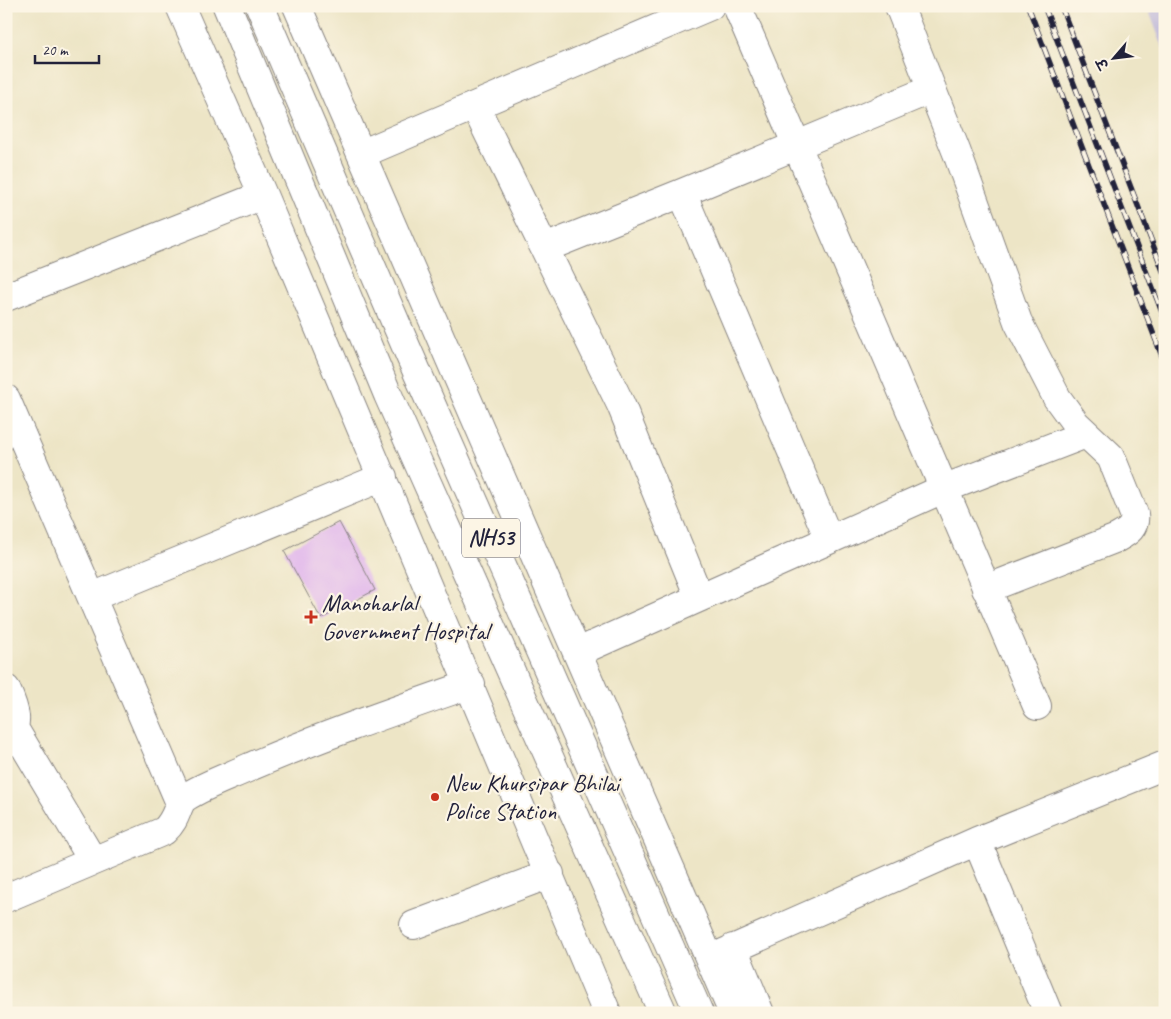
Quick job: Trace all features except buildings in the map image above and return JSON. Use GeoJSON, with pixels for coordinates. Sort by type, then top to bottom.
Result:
{"type":"FeatureCollection","features":[{"type":"Feature","properties":{"kind":"main road"},"geometry":{"type":"LineString","coordinates":[[180,6],[264,195],[471,684],[607,1013]]}},
{"type":"Feature","properties":{"kind":"main road","name":"NH53"},"geometry":{"type":"LineString","coordinates":[[227,6],[388,395],[664,1013]]}},
{"type":"Feature","properties":{"kind":"main road","name":"NH53"},"geometry":{"type":"LineString","coordinates":[[260,6],[407,349],[699,1013]]}},
{"type":"Feature","properties":{"kind":"main road"},"geometry":{"type":"LineString","coordinates":[[297,6],[578,652],[721,954],[760,1013]]}},
{"type":"Feature","properties":{"kind":"main road"},"geometry":{"type":"LineString","coordinates":[[361,154],[710,6]]}},
{"type":"Feature","properties":{"kind":"main road"},"geometry":{"type":"LineString","coordinates":[[737,6],[798,144],[943,489],[1037,706]]}},
{"type":"Feature","properties":{"kind":"main road"},"geometry":{"type":"LineString","coordinates":[[899,6],[957,153],[1018,322],[1057,398],[1086,434],[1111,457],[1134,514],[1135,521],[1132,527],[1117,538],[986,589]]}},
{"type":"Feature","properties":{"kind":"main road"},"geometry":{"type":"LineString","coordinates":[[545,248],[932,89]]}},
{"type":"Feature","properties":{"kind":"main road"},"geometry":{"type":"LineString","coordinates":[[475,106],[621,405],[699,598]]}},
{"type":"Feature","properties":{"kind":"main road"},"geometry":{"type":"LineString","coordinates":[[682,193],[829,538]]}},
{"type":"Feature","properties":{"kind":"main road"},"geometry":{"type":"LineString","coordinates":[[6,297],[264,195]]}},
{"type":"Feature","properties":{"kind":"main road"},"geometry":{"type":"LineString","coordinates":[[6,399],[180,803],[177,817],[164,830],[6,898]]}},
{"type":"Feature","properties":{"kind":"main road"},"geometry":{"type":"LineString","coordinates":[[578,652],[829,538],[943,489],[1086,434]]}},
{"type":"Feature","properties":{"kind":"main road"},"geometry":{"type":"LineString","coordinates":[[92,597],[383,477]]}},
{"type":"Feature","properties":{"kind":"main road"},"geometry":{"type":"LineString","coordinates":[[180,803],[194,793],[298,747],[471,684]]}},
{"type":"Feature","properties":{"kind":"main road"},"geometry":{"type":"LineString","coordinates":[[6,690],[15,712],[11,736],[93,861]]}},
{"type":"Feature","properties":{"kind":"main road"},"geometry":{"type":"LineString","coordinates":[[721,954],[977,841],[1165,765]]}},
{"type":"Feature","properties":{"kind":"main road"},"geometry":{"type":"LineString","coordinates":[[977,841],[1048,1013]]}},
{"type":"Feature","properties":{"kind":"main road"},"geometry":{"type":"LineString","coordinates":[[414,924],[550,874]]}},
{"type":"Feature","properties":{"kind":"main road"},"geometry":{"type":"LineString","coordinates":[[721,954],[733,1013]]}},
{"type":"Feature","properties":{"kind":"shaded area"},"geometry":{"type":"Polygon","coordinates":[[[1147,6],[1165,6],[1165,53],[1147,6]]]}},
{"type":"Feature","properties":{"kind":"railway"},"geometry":{"type":"LineString","coordinates":[[1028,6],[1165,364]]}},
{"type":"Feature","properties":{"kind":"railway"},"geometry":{"type":"LineString","coordinates":[[1044,6],[1165,320]]}},
{"type":"Feature","properties":{"kind":"railway"},"geometry":{"type":"LineString","coordinates":[[1061,6],[1165,276]]}},
{"type":"Feature","properties":{"kind":"place","name":"Manoharlal Government Hospital"},"geometry":{"type":"Point","coordinates":[311,617]}},
{"type":"Feature","properties":{"kind":"place","name":"New Khursipar Bhilai Police Station"},"geometry":{"type":"Point","coordinates":[435,797]}}]}
